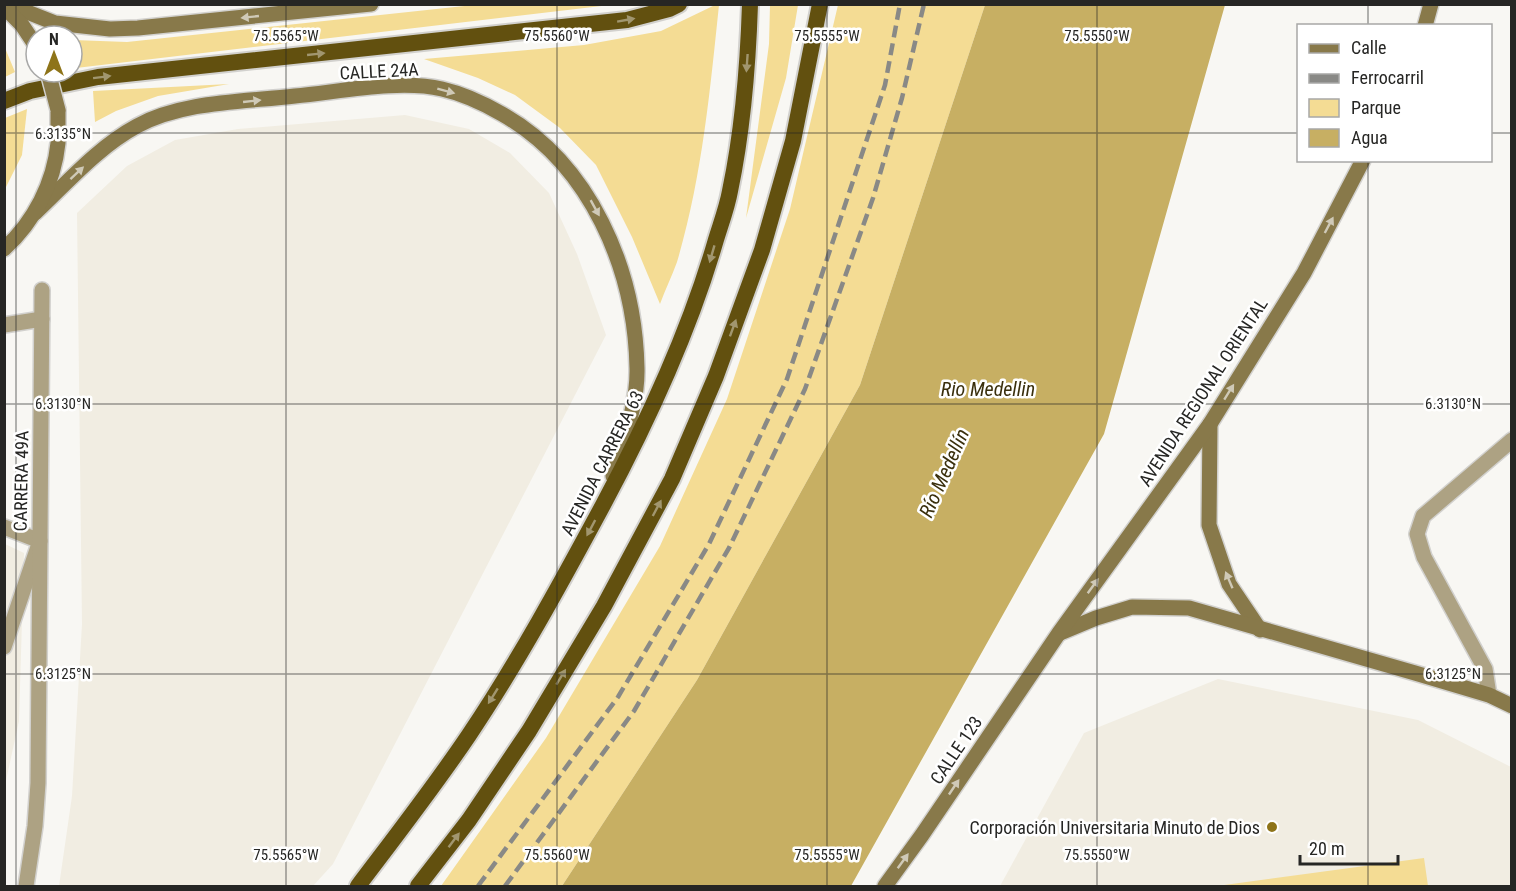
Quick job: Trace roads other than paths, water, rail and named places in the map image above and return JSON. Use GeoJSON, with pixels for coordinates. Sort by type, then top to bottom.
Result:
{"type":"FeatureCollection","features":[{"type":"Feature","properties":{"kind":"highway"},"geometry":{"type":"LineString","coordinates":[[4,101],[30,91],[98,77],[627,20],[669,9],[679,4]]}},
{"type":"Feature","properties":{"kind":"highway","name":"AVENIDA CARRERA 63"},"geometry":{"type":"LineString","coordinates":[[358,886],[470,734],[559,585],[628,458],[660,391],[686,330],[708,267],[730,192],[744,110],[750,4]]}},
{"type":"Feature","properties":{"kind":"highway"},"geometry":{"type":"LineString","coordinates":[[418,886],[469,820],[529,731],[604,606],[672,479],[716,376],[762,250],[793,141],[820,4]]}},
{"type":"Feature","properties":{"kind":"main road"},"geometry":{"type":"LineString","coordinates":[[6,6],[55,23],[110,29],[371,4]]}},
{"type":"Feature","properties":{"kind":"main road"},"geometry":{"type":"LineString","coordinates":[[1426,24],[1431,4]]}},
{"type":"Feature","properties":{"kind":"main road"},"geometry":{"type":"LineString","coordinates":[[6,6],[24,28]]}},
{"type":"Feature","properties":{"kind":"main road"},"geometry":{"type":"LineString","coordinates":[[4,249],[16,238],[35,213],[52,174],[57,143],[57,110],[51,84]]}},
{"type":"Feature","properties":{"kind":"main road","name":"CALLE 24A"},"geometry":{"type":"LineString","coordinates":[[35,213],[114,141],[138,125],[176,111],[217,104],[401,85],[441,89],[478,100],[521,125],[553,152],[585,192],[604,225],[620,265],[633,324],[637,369],[632,411],[607,497]]}},
{"type":"Feature","properties":{"kind":"main road","name":"AVENIDA REGIONAL ORIENTAL"},"geometry":{"type":"LineString","coordinates":[[1059,633],[1210,424],[1304,273],[1362,162]]}},
{"type":"Feature","properties":{"kind":"main road"},"geometry":{"type":"LineString","coordinates":[[1210,424],[1209,525],[1229,584],[1260,630]]}},
{"type":"Feature","properties":{"kind":"main road"},"geometry":{"type":"LineString","coordinates":[[1059,633],[1132,607],[1189,608],[1499,698],[1512,706]]}},
{"type":"Feature","properties":{"kind":"main road","name":"CALLE 123"},"geometry":{"type":"LineString","coordinates":[[885,886],[922,836],[1059,633]]}},
{"type":"Feature","properties":{"kind":"street","name":"CARRERA 49A"},"geometry":{"type":"LineString","coordinates":[[26,886],[35,826],[38,783],[42,290]]}},
{"type":"Feature","properties":{"kind":"street"},"geometry":{"type":"LineString","coordinates":[[4,325],[42,319]]}},
{"type":"Feature","properties":{"kind":"street"},"geometry":{"type":"LineString","coordinates":[[1499,698],[1424,557],[1417,534],[1423,516],[1512,440]]}},
{"type":"Feature","properties":{"kind":"street"},"geometry":{"type":"LineString","coordinates":[[4,526],[40,542],[4,647]]}},
{"type":"Feature","properties":{"kind":"water","name":"Rio Medellin"},"geometry":{"type":"Polygon","coordinates":[[[985,5],[1225,5],[1104,434],[851,886],[562,886],[697,680],[860,385],[985,5]]]}},
{"type":"Feature","properties":{"kind":"railway"},"geometry":{"type":"LineString","coordinates":[[478,886],[618,697],[709,544],[787,379],[885,85],[900,4]]}},
{"type":"Feature","properties":{"kind":"railway"},"geometry":{"type":"LineString","coordinates":[[505,886],[634,711],[729,548],[805,389],[873,198],[902,98],[924,4]]}},
{"type":"Feature","properties":{"kind":"place","name":"Corporación Universitaria Minuto de Dios"},"geometry":{"type":"Point","coordinates":[1272,827]}},
{"type":"Feature","properties":{"kind":"water label","name":"Río Medellín"},"geometry":{"type":"Point","coordinates":[944,473]}}]}
